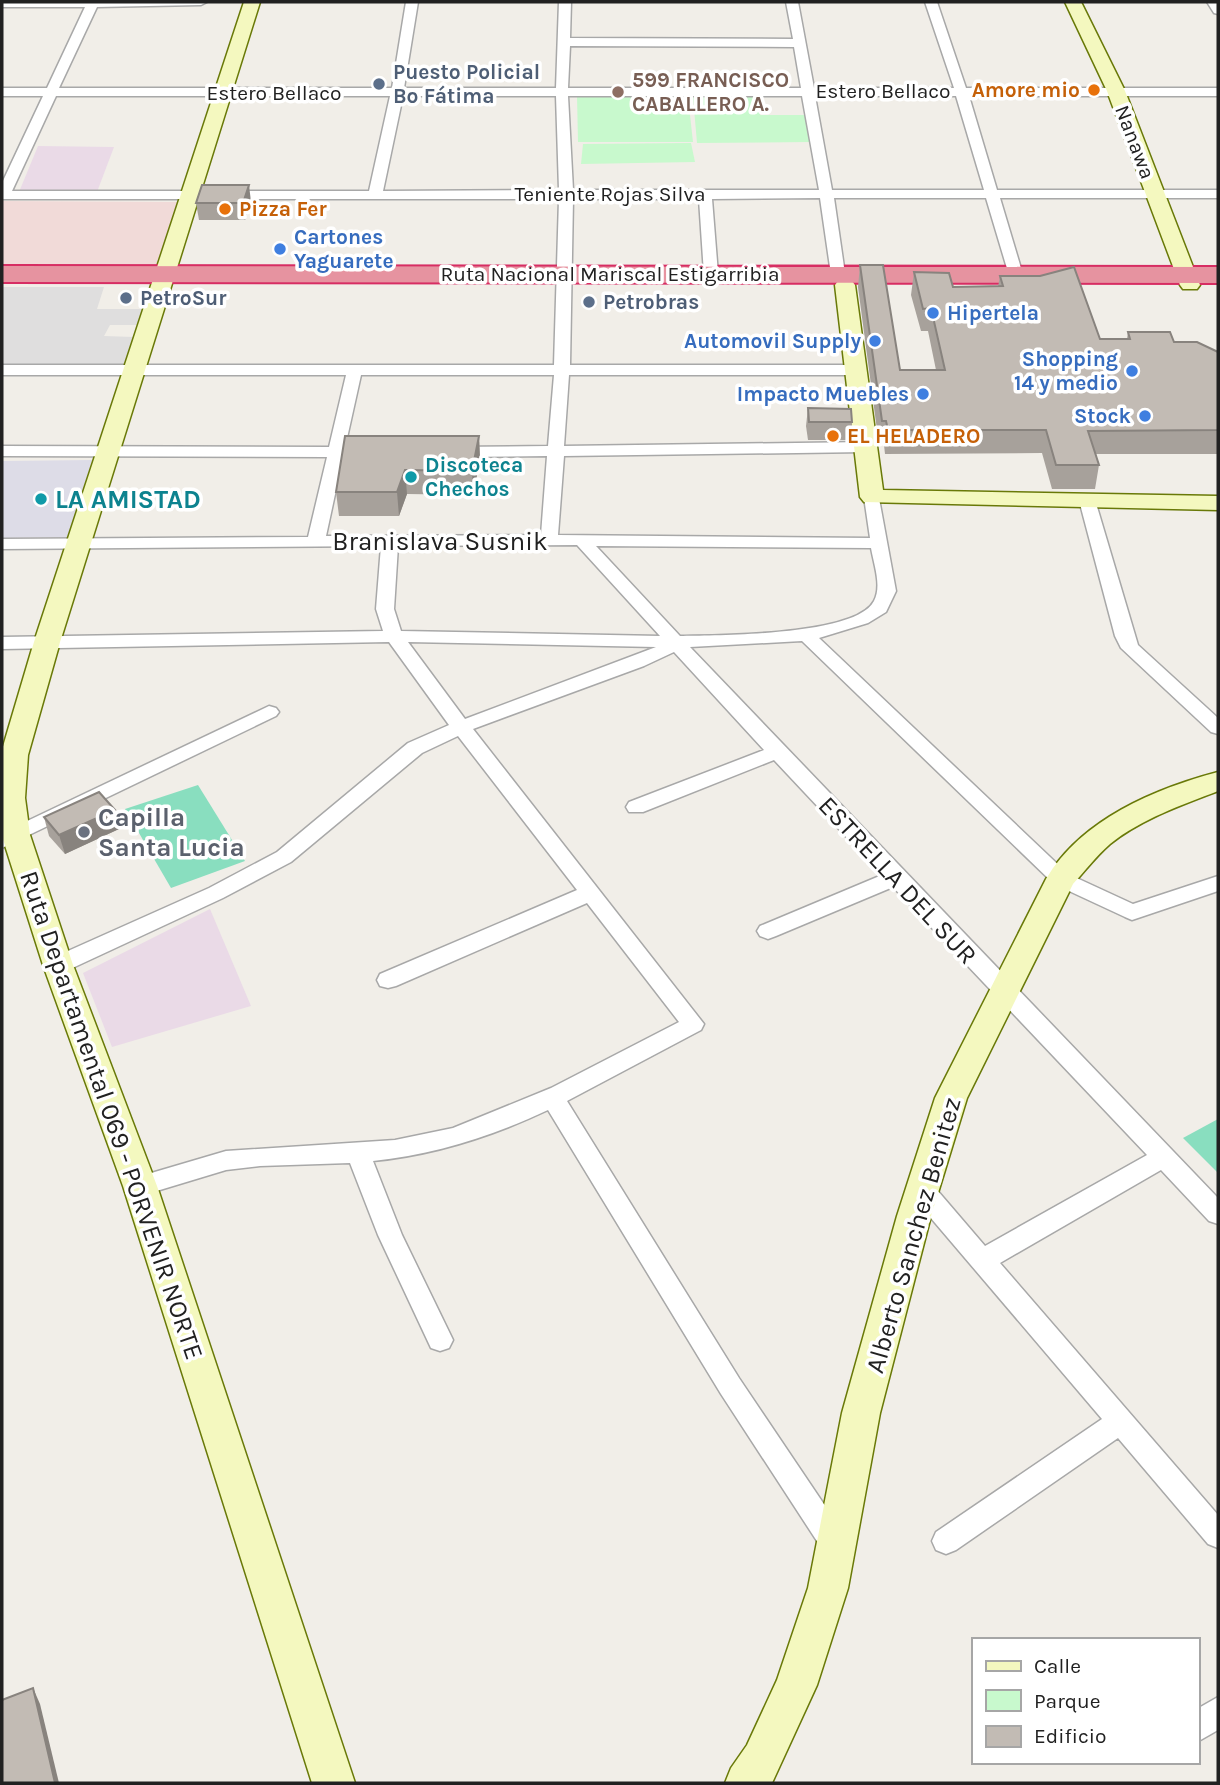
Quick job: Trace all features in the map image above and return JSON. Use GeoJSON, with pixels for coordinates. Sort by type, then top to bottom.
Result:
{"type":"FeatureCollection","features":[{"type":"Feature","properties":{"kind":"highway","name":"Ruta Nacional Mariscal Estigarribia"},"geometry":{"type":"LineString","coordinates":[[2,274],[164,279]]}},
{"type":"Feature","properties":{"kind":"highway","name":"Ruta Nacional Mariscal Estigarribia"},"geometry":{"type":"LineString","coordinates":[[564,279],[711,274],[841,280],[1016,275],[1189,280],[1218,285]]}},
{"type":"Feature","properties":{"kind":"highway","name":"Ruta Nacional Mariscal Estigarribia"},"geometry":{"type":"LineString","coordinates":[[2,283],[164,279],[1189,280],[1218,275]]}},
{"type":"Feature","properties":{"kind":"main road","name":"Ruta Departamental 069 - PORVENIR NORTE"},"geometry":{"type":"LineString","coordinates":[[252,2],[79,545],[8,755],[11,798],[9,838],[140,1186],[334,1783]]}},
{"type":"Feature","properties":{"kind":"main road","name":"Nanawa"},"geometry":{"type":"LineString","coordinates":[[1073,2],[1116,91],[1189,280]]}},
{"type":"Feature","properties":{"kind":"main road"},"geometry":{"type":"LineString","coordinates":[[841,280],[857,370],[872,496],[1218,503]]}},
{"type":"Feature","properties":{"kind":"main road","name":"Alberto Sanchez Benitez"},"geometry":{"type":"LineString","coordinates":[[746,1783],[762,1760],[796,1685],[828,1588],[861,1413],[922,1190],[951,1098],[1061,878],[1084,851],[1108,831],[1177,797],[1218,781]]}},
{"type":"Feature","properties":{"kind":"street"},"geometry":{"type":"LineString","coordinates":[[2,4],[201,2]]}},
{"type":"Feature","properties":{"kind":"street"},"geometry":{"type":"LineString","coordinates":[[375,196],[397,93],[412,2]]}},
{"type":"Feature","properties":{"kind":"street"},"geometry":{"type":"LineString","coordinates":[[549,540],[562,371],[566,194],[562,93],[565,2]]}},
{"type":"Feature","properties":{"kind":"street"},"geometry":{"type":"LineString","coordinates":[[792,2],[841,280]]}},
{"type":"Feature","properties":{"kind":"street"},"geometry":{"type":"LineString","coordinates":[[931,2],[961,91],[1016,275]]}},
{"type":"Feature","properties":{"kind":"street"},"geometry":{"type":"LineString","coordinates":[[1213,2],[1218,11]]}},
{"type":"Feature","properties":{"kind":"street"},"geometry":{"type":"LineString","coordinates":[[2,195],[93,3]]}},
{"type":"Feature","properties":{"kind":"street"},"geometry":{"type":"LineString","coordinates":[[565,42],[799,43]]}},
{"type":"Feature","properties":{"kind":"street","name":"Estero Bellaco"},"geometry":{"type":"LineString","coordinates":[[2,92],[1218,92]]}},
{"type":"Feature","properties":{"kind":"street"},"geometry":{"type":"LineString","coordinates":[[705,194],[711,274]]}},
{"type":"Feature","properties":{"kind":"street","name":"Teniente Rojas Silva"},"geometry":{"type":"LineString","coordinates":[[2,195],[1218,194]]}},
{"type":"Feature","properties":{"kind":"street"},"geometry":{"type":"LineString","coordinates":[[2,370],[857,370]]}},
{"type":"Feature","properties":{"kind":"street"},"geometry":{"type":"LineString","coordinates":[[316,541],[354,372]]}},
{"type":"Feature","properties":{"kind":"street"},"geometry":{"type":"LineString","coordinates":[[437,452],[866,447]]}},
{"type":"Feature","properties":{"kind":"street"},"geometry":{"type":"LineString","coordinates":[[2,451],[387,452]]}},
{"type":"Feature","properties":{"kind":"street"},"geometry":{"type":"LineString","coordinates":[[2,643],[394,636],[676,642],[753,641],[806,635],[862,619],[880,607],[887,591],[872,496]]}},
{"type":"Feature","properties":{"kind":"street"},"geometry":{"type":"LineString","coordinates":[[1087,500],[1124,636],[1130,648],[1218,728]]}},
{"type":"Feature","properties":{"kind":"street","name":"Branislava Susnik"},"geometry":{"type":"LineString","coordinates":[[2,544],[549,540],[879,543]]}},
{"type":"Feature","properties":{"kind":"street"},"geometry":{"type":"LineString","coordinates":[[140,1186],[239,1159],[360,1155],[432,1142],[472,1130],[553,1098],[693,1024],[461,727],[394,636],[385,609],[390,541]]}},
{"type":"Feature","properties":{"kind":"street","name":"ESTRELLA DEL SUR"},"geometry":{"type":"LineString","coordinates":[[582,541],[777,752],[1218,1214]]}},
{"type":"Feature","properties":{"kind":"street"},"geometry":{"type":"LineString","coordinates":[[806,635],[1061,878],[1132,912],[1218,883]]}},
{"type":"Feature","properties":{"kind":"street"},"geometry":{"type":"LineString","coordinates":[[58,965],[216,893],[284,857],[415,748],[461,727],[637,662],[676,642]]}},
{"type":"Feature","properties":{"kind":"street"},"geometry":{"type":"LineString","coordinates":[[9,838],[269,712]]}},
{"type":"Feature","properties":{"kind":"street"},"geometry":{"type":"LineString","coordinates":[[636,807],[777,752]]}},
{"type":"Feature","properties":{"kind":"street"},"geometry":{"type":"LineString","coordinates":[[768,931],[896,877]]}},
{"type":"Feature","properties":{"kind":"street"},"geometry":{"type":"LineString","coordinates":[[388,980],[589,893]]}},
{"type":"Feature","properties":{"kind":"street"},"geometry":{"type":"LineString","coordinates":[[553,1098],[730,1386],[836,1546]]}},
{"type":"Feature","properties":{"kind":"street"},"geometry":{"type":"LineString","coordinates":[[360,1155],[364,1173],[390,1236],[440,1340]]}},
{"type":"Feature","properties":{"kind":"street"},"geometry":{"type":"LineString","coordinates":[[983,1260],[1163,1157]]}},
{"type":"Feature","properties":{"kind":"street"},"geometry":{"type":"LineString","coordinates":[[922,1190],[1218,1535]]}},
{"type":"Feature","properties":{"kind":"street"},"geometry":{"type":"LineString","coordinates":[[946,1541],[1121,1421]]}},
{"type":"Feature","properties":{"kind":"street"},"geometry":{"type":"LineString","coordinates":[[1199,1726],[1218,1712]]}},
{"type":"Feature","properties":{"kind":"shaded area"},"geometry":{"type":"Polygon","coordinates":[[[38,146],[114,147],[97,192],[19,192],[38,146]]]}},
{"type":"Feature","properties":{"kind":"shaded area"},"geometry":{"type":"Polygon","coordinates":[[[2,201],[180,202],[156,269],[2,268],[2,201]]]}},
{"type":"Feature","properties":{"kind":"shaded area"},"geometry":{"type":"Polygon","coordinates":[[[2,287],[104,287],[97,309],[150,309],[139,325],[110,325],[104,336],[134,337],[128,366],[2,364],[2,287]]]}},
{"type":"Feature","properties":{"kind":"shaded area","name":"LA AMISTAD"},"geometry":{"type":"Polygon","coordinates":[[[92,460],[68,537],[2,538],[2,461],[92,460]]]}},
{"type":"Feature","properties":{"kind":"shaded area"},"geometry":{"type":"Polygon","coordinates":[[[210,909],[251,1006],[112,1047],[83,973],[210,909]]]}},
{"type":"Feature","properties":{"kind":"green space"},"geometry":{"type":"Polygon","coordinates":[[[577,96],[688,97],[693,142],[578,142],[577,96]]]}},
{"type":"Feature","properties":{"kind":"green space"},"geometry":{"type":"Polygon","coordinates":[[[761,96],[760,115],[805,115],[811,142],[697,143],[693,97],[761,96]]]}},
{"type":"Feature","properties":{"kind":"green space"},"geometry":{"type":"Polygon","coordinates":[[[691,143],[695,162],[581,164],[583,144],[691,143]]]}},
{"type":"Feature","properties":{"kind":"green space"},"geometry":{"type":"Polygon","coordinates":[[[198,785],[245,861],[171,888],[125,809],[198,785]]]}},
{"type":"Feature","properties":{"kind":"green space"},"geometry":{"type":"Polygon","coordinates":[[[1218,1119],[1218,1173],[1183,1138],[1218,1119]]]}},
{"type":"Feature","properties":{"kind":"building"},"geometry":{"type":"Polygon","coordinates":[[[202,185],[249,185],[243,203],[196,203],[202,185]]]}},
{"type":"Feature","properties":{"kind":"building"},"geometry":{"type":"Polygon","coordinates":[[[860,265],[883,265],[900,370],[945,370],[931,308],[923,309],[914,272],[949,273],[953,287],[1003,286],[1000,276],[1040,276],[1074,267],[1100,339],[1130,339],[1128,332],[1170,332],[1174,342],[1197,342],[1218,352],[1218,430],[1088,431],[1099,465],[1056,465],[1046,430],[888,430],[886,421],[882,421],[860,265]]]}},
{"type":"Feature","properties":{"kind":"building"},"geometry":{"type":"Polygon","coordinates":[[[808,408],[851,409],[852,422],[809,422],[808,408]]]}},
{"type":"Feature","properties":{"kind":"building"},"geometry":{"type":"Polygon","coordinates":[[[345,436],[479,436],[472,471],[405,470],[397,492],[336,492],[345,436]]]}},
{"type":"Feature","properties":{"kind":"building"},"geometry":{"type":"Polygon","coordinates":[[[99,792],[115,810],[59,835],[44,817],[99,792]]]}},
{"type":"Feature","properties":{"kind":"building"},"geometry":{"type":"Polygon","coordinates":[[[33,1688],[55,1783],[2,1783],[2,1700],[33,1688]]]}},
{"type":"Feature","properties":{"kind":"place","name":"Puesto Policial Bo Fátima"},"geometry":{"type":"Point","coordinates":[379,84]}},
{"type":"Feature","properties":{"kind":"place","name":"Amore mio"},"geometry":{"type":"Point","coordinates":[1094,90]}},
{"type":"Feature","properties":{"kind":"place","name":"599 FRANCISCO CABALLERO A."},"geometry":{"type":"Point","coordinates":[618,92]}},
{"type":"Feature","properties":{"kind":"place","name":"Pizza Fer"},"geometry":{"type":"Point","coordinates":[225,209]}},
{"type":"Feature","properties":{"kind":"place","name":"Cartones Yaguarete"},"geometry":{"type":"Point","coordinates":[280,249]}},
{"type":"Feature","properties":{"kind":"place","name":"PetroSur"},"geometry":{"type":"Point","coordinates":[126,298]}},
{"type":"Feature","properties":{"kind":"place","name":"Petrobras"},"geometry":{"type":"Point","coordinates":[589,302]}},
{"type":"Feature","properties":{"kind":"place","name":"Hipertela"},"geometry":{"type":"Point","coordinates":[933,313]}},
{"type":"Feature","properties":{"kind":"place","name":"Automovil Supply"},"geometry":{"type":"Point","coordinates":[875,341]}},
{"type":"Feature","properties":{"kind":"place","name":"Shopping 14 y medio"},"geometry":{"type":"Point","coordinates":[1132,371]}},
{"type":"Feature","properties":{"kind":"place","name":"Impacto Muebles"},"geometry":{"type":"Point","coordinates":[923,394]}},
{"type":"Feature","properties":{"kind":"place","name":"Stock"},"geometry":{"type":"Point","coordinates":[1145,416]}},
{"type":"Feature","properties":{"kind":"place","name":"EL HELADERO"},"geometry":{"type":"Point","coordinates":[833,436]}},
{"type":"Feature","properties":{"kind":"place","name":"Discoteca Chechos"},"geometry":{"type":"Point","coordinates":[411,477]}},
{"type":"Feature","properties":{"kind":"place","name":"LA AMISTAD"},"geometry":{"type":"Point","coordinates":[41,499]}},
{"type":"Feature","properties":{"kind":"place","name":"Capilla Santa Lucia"},"geometry":{"type":"Point","coordinates":[84,832]}}]}
